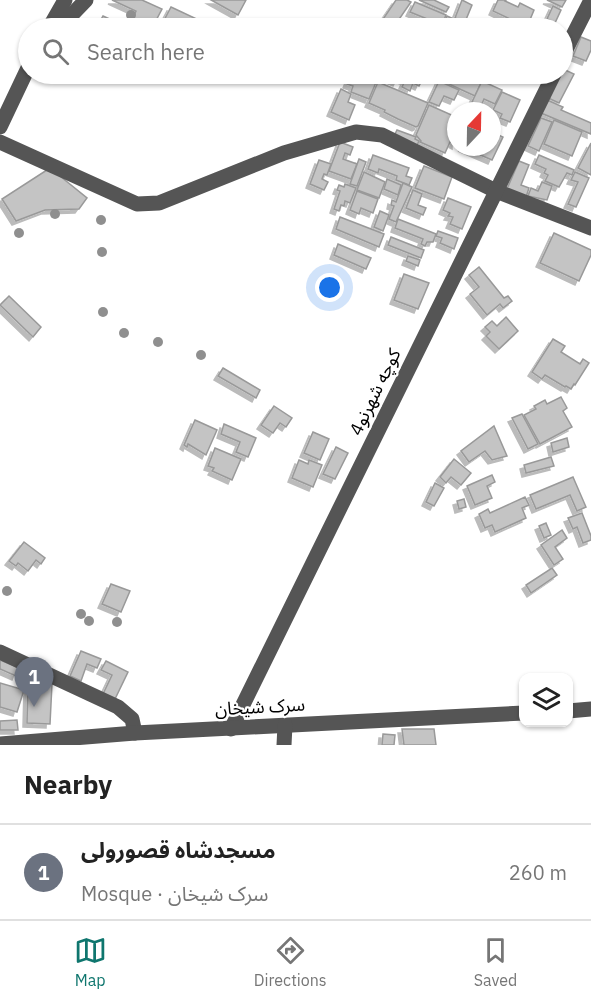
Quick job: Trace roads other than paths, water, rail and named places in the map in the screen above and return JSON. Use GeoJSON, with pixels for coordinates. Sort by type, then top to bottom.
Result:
{"type":"FeatureCollection","features":[{"type":"Feature","properties":{"kind":"street"},"geometry":{"type":"LineString","coordinates":[[55,18],[65,0]]}},
{"type":"Feature","properties":{"kind":"street"},"geometry":{"type":"LineString","coordinates":[[69,18],[86,0]]}},
{"type":"Feature","properties":{"kind":"street"},"geometry":{"type":"LineString","coordinates":[[573,35],[591,0]]}},
{"type":"Feature","properties":{"kind":"street"},"geometry":{"type":"LineString","coordinates":[[0,127],[20,84]]}},
{"type":"Feature","properties":{"kind":"street","name":"کوچه شهرنو4"},"geometry":{"type":"LineString","coordinates":[[231,729],[549,84]]}},
{"type":"Feature","properties":{"kind":"street"},"geometry":{"type":"LineString","coordinates":[[0,142],[137,204],[159,203],[284,153],[356,132],[382,135],[496,190],[591,228]]}},
{"type":"Feature","properties":{"kind":"street"},"geometry":{"type":"LineString","coordinates":[[0,652],[118,707],[132,719],[135,733]]}},
{"type":"Feature","properties":{"kind":"street"},"geometry":{"type":"LineString","coordinates":[[573,711],[591,709]]}},
{"type":"Feature","properties":{"kind":"street","name":"سرک شیخان"},"geometry":{"type":"LineString","coordinates":[[0,744],[135,733],[519,713]]}},
{"type":"Feature","properties":{"kind":"street"},"geometry":{"type":"LineString","coordinates":[[284,745],[285,725]]}},
{"type":"Feature","properties":{"kind":"place","name":"مسجدشاه قصورولی"},"geometry":{"type":"Point","coordinates":[34,707]}}]}
